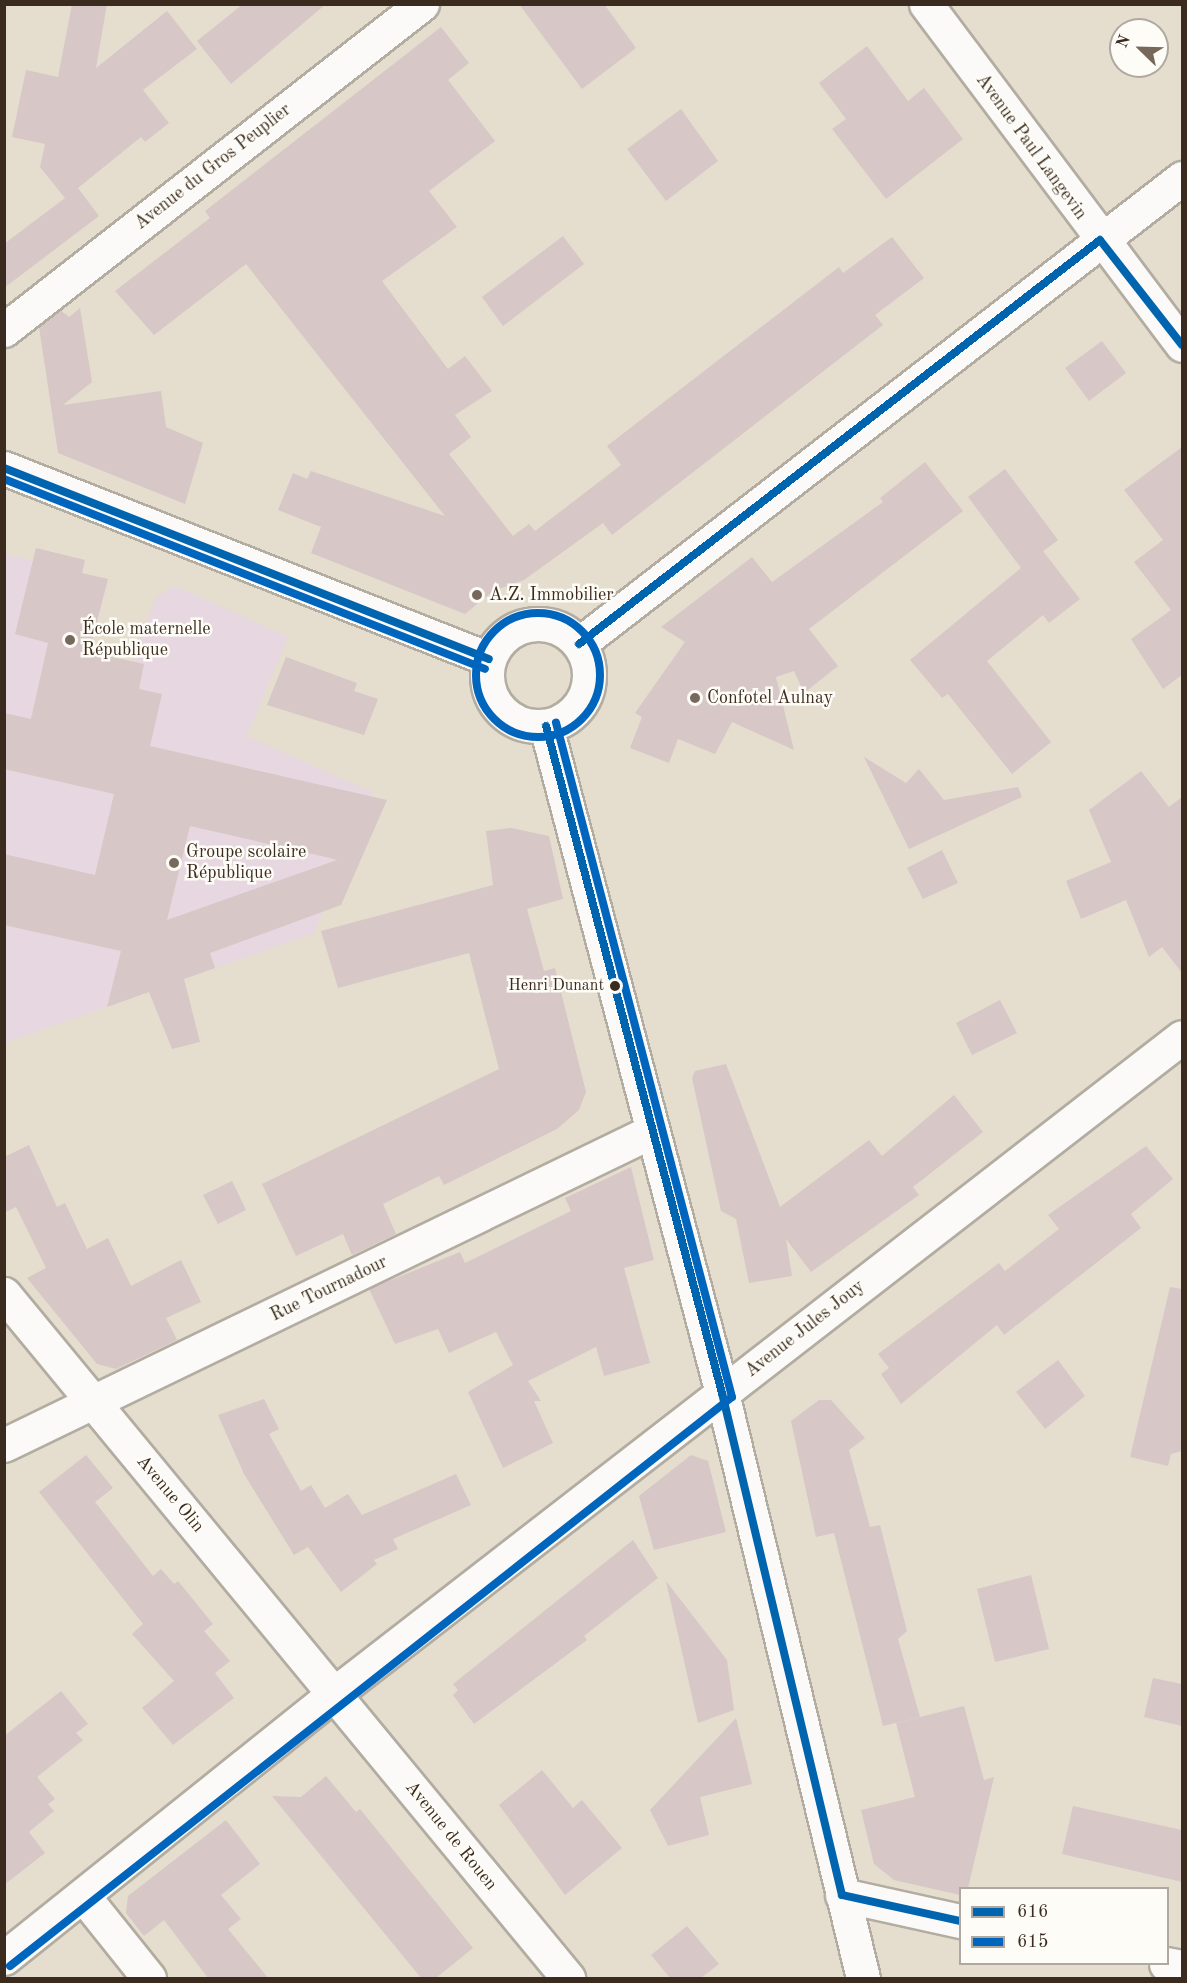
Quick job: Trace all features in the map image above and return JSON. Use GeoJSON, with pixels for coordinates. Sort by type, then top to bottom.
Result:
{"type":"FeatureCollection","features":[{"type":"Feature","properties":{"kind":"street","name":"Avenue du Gros Peuplier"},"geometry":{"type":"LineString","coordinates":[[4,330],[422,4]]}},
{"type":"Feature","properties":{"kind":"street","name":"Avenue Paul Langevin"},"geometry":{"type":"LineString","coordinates":[[926,4],[1100,240],[1182,345]]}},
{"type":"Feature","properties":{"kind":"street"},"geometry":{"type":"LineString","coordinates":[[579,644],[1182,178]]}},
{"type":"Feature","properties":{"kind":"street"},"geometry":{"type":"LineString","coordinates":[[4,468],[489,659]]}},
{"type":"Feature","properties":{"kind":"street"},"geometry":{"type":"LineString","coordinates":[[529,624],[548,625],[579,644],[587,660],[586,694],[563,720],[546,726],[531,727],[504,714],[488,688],[489,659],[505,637],[529,624]]}},
{"type":"Feature","properties":{"kind":"street"},"geometry":{"type":"LineString","coordinates":[[546,726],[722,1394],[863,1978]]}},
{"type":"Feature","properties":{"kind":"street","name":"Avenue Jules Jouy"},"geometry":{"type":"LineString","coordinates":[[4,1958],[84,1897],[335,1693],[1182,1037]]}},
{"type":"Feature","properties":{"kind":"street","name":"Rue Tournadour"},"geometry":{"type":"LineString","coordinates":[[4,1445],[652,1131]]}},
{"type":"Feature","properties":{"kind":"street","name":"Avenue Olin"},"geometry":{"type":"LineString","coordinates":[[4,1294],[335,1693]]}},
{"type":"Feature","properties":{"kind":"street","name":"Avenue de Rouen"},"geometry":{"type":"LineString","coordinates":[[335,1693],[568,1978]]}},
{"type":"Feature","properties":{"kind":"street"},"geometry":{"type":"LineString","coordinates":[[842,1896],[959,1920]]}},
{"type":"Feature","properties":{"kind":"street"},"geometry":{"type":"LineString","coordinates":[[84,1897],[149,1978]]}},
{"type":"Feature","properties":{"kind":"shaded area","name":"Groupe scolaire République"},"geometry":{"type":"Polygon","coordinates":[[[36,548],[84,560],[83,574],[108,579],[90,653],[132,662],[156,597],[175,586],[288,637],[247,736],[374,793],[314,933],[5,1043],[4,554],[33,560],[36,548]]]}},
{"type":"Feature","properties":{"kind":"building"},"geometry":{"type":"Polygon","coordinates":[[[72,4],[107,4],[96,68],[167,11],[197,49],[143,90],[169,123],[145,142],[141,137],[78,188],[99,216],[4,288],[4,244],[65,198],[40,167],[45,144],[12,137],[26,70],[58,77],[72,4]]]}},
{"type":"Feature","properties":{"kind":"building"},"geometry":{"type":"Polygon","coordinates":[[[243,4],[326,4],[231,84],[197,41],[243,4]]]}},
{"type":"Feature","properties":{"kind":"building"},"geometry":{"type":"Polygon","coordinates":[[[519,4],[604,4],[636,48],[582,89],[519,4]]]}},
{"type":"Feature","properties":{"kind":"building"},"geometry":{"type":"Polygon","coordinates":[[[441,27],[469,63],[448,80],[495,141],[429,191],[457,227],[382,281],[448,369],[465,356],[492,391],[455,415],[471,437],[449,454],[513,536],[529,524],[535,531],[621,465],[607,446],[839,267],[843,273],[892,237],[924,278],[875,315],[883,325],[612,535],[603,523],[524,580],[493,591],[465,614],[311,553],[321,527],[278,510],[293,473],[307,479],[311,471],[445,516],[246,264],[154,335],[115,291],[210,218],[205,211],[441,27]]]}},
{"type":"Feature","properties":{"kind":"building"},"geometry":{"type":"Polygon","coordinates":[[[867,46],[908,101],[924,88],[963,139],[886,199],[832,129],[846,119],[819,83],[867,46]]]}},
{"type":"Feature","properties":{"kind":"building"},"geometry":{"type":"Polygon","coordinates":[[[681,109],[718,161],[666,201],[627,149],[681,109]]]}},
{"type":"Feature","properties":{"kind":"building"},"geometry":{"type":"Polygon","coordinates":[[[563,236],[584,264],[503,326],[482,297],[563,236]]]}},
{"type":"Feature","properties":{"kind":"building"},"geometry":{"type":"Polygon","coordinates":[[[80,308],[92,382],[63,405],[161,391],[166,427],[203,443],[185,504],[58,453],[39,327],[60,310],[69,317],[80,308]]]}},
{"type":"Feature","properties":{"kind":"building"},"geometry":{"type":"Polygon","coordinates":[[[1102,341],[1126,373],[1089,401],[1065,368],[1102,341]]]}},
{"type":"Feature","properties":{"kind":"building"},"geometry":{"type":"Polygon","coordinates":[[[1182,447],[1182,675],[1163,689],[1131,639],[1171,610],[1134,562],[1163,540],[1124,490],[1182,447]]]}},
{"type":"Feature","properties":{"kind":"building"},"geometry":{"type":"Polygon","coordinates":[[[925,462],[963,511],[809,629],[838,666],[804,693],[794,671],[776,677],[794,750],[732,722],[715,754],[678,739],[669,763],[630,748],[642,717],[635,713],[685,642],[661,627],[752,557],[772,582],[883,502],[880,498],[925,462]]]}},
{"type":"Feature","properties":{"kind":"building"},"geometry":{"type":"Polygon","coordinates":[[[1005,469],[1058,540],[1043,551],[1080,599],[1049,623],[1043,615],[987,661],[1051,742],[1012,774],[948,694],[942,698],[910,660],[1021,568],[968,497],[1005,469]]]}},
{"type":"Feature","properties":{"kind":"building"},"geometry":{"type":"Polygon","coordinates":[[[36,548],[85,560],[82,573],[108,579],[89,652],[144,664],[139,689],[162,694],[150,746],[387,800],[341,905],[210,953],[215,968],[184,979],[200,1042],[172,1049],[149,992],[107,1007],[121,951],[4,925],[4,854],[95,875],[114,794],[4,769],[4,713],[31,719],[48,643],[15,634],[36,548]],[[190,826],[167,920],[337,860],[190,826]]]}},
{"type":"Feature","properties":{"kind":"building"},"geometry":{"type":"Polygon","coordinates":[[[286,657],[357,683],[354,691],[378,699],[364,735],[267,705],[286,657]]]}},
{"type":"Feature","properties":{"kind":"building"},"geometry":{"type":"Polygon","coordinates":[[[864,757],[906,783],[919,769],[944,800],[1018,787],[1022,797],[909,849],[864,757]]]}},
{"type":"Feature","properties":{"kind":"building"},"geometry":{"type":"Polygon","coordinates":[[[1141,771],[1169,807],[1182,797],[1182,973],[1162,947],[1149,957],[1126,900],[1081,919],[1066,881],[1111,862],[1089,810],[1141,771]]]}},
{"type":"Feature","properties":{"kind":"building"},"geometry":{"type":"Polygon","coordinates":[[[511,828],[549,836],[563,899],[527,909],[544,971],[555,968],[586,1092],[579,1110],[557,1129],[444,1185],[439,1176],[383,1204],[396,1234],[352,1255],[343,1234],[296,1256],[262,1184],[499,1069],[469,953],[338,988],[321,931],[493,885],[486,831],[511,828]]]}},
{"type":"Feature","properties":{"kind":"building"},"geometry":{"type":"Polygon","coordinates":[[[942,850],[958,883],[923,899],[907,868],[942,850]]]}},
{"type":"Feature","properties":{"kind":"building"},"geometry":{"type":"Polygon","coordinates":[[[1000,1000],[1017,1033],[972,1055],[956,1023],[1000,1000]]]}},
{"type":"Feature","properties":{"kind":"building"},"geometry":{"type":"Polygon","coordinates":[[[726,1064],[780,1207],[869,1140],[882,1156],[954,1095],[983,1132],[913,1187],[919,1195],[811,1272],[786,1239],[792,1276],[749,1283],[736,1219],[721,1211],[692,1078],[695,1071],[726,1064]]]}},
{"type":"Feature","properties":{"kind":"building"},"geometry":{"type":"Polygon","coordinates":[[[29,1145],[57,1207],[65,1203],[87,1249],[108,1238],[131,1286],[181,1260],[201,1302],[166,1318],[177,1340],[116,1369],[97,1364],[27,1278],[46,1268],[16,1207],[4,1213],[4,1157],[29,1145]]]}},
{"type":"Feature","properties":{"kind":"building"},"geometry":{"type":"Polygon","coordinates":[[[1146,1146],[1173,1179],[1131,1214],[1141,1228],[1004,1335],[997,1325],[901,1404],[881,1374],[889,1368],[878,1354],[999,1263],[1005,1271],[1059,1229],[1048,1215],[1146,1146]]]}},
{"type":"Feature","properties":{"kind":"building"},"geometry":{"type":"Polygon","coordinates":[[[631,1167],[654,1260],[624,1268],[650,1363],[604,1376],[596,1347],[528,1381],[541,1401],[534,1401],[553,1443],[503,1468],[468,1392],[513,1365],[496,1332],[449,1353],[438,1329],[395,1344],[369,1289],[460,1252],[465,1263],[571,1211],[565,1198],[631,1167]]]}},
{"type":"Feature","properties":{"kind":"building"},"geometry":{"type":"Polygon","coordinates":[[[232,1181],[246,1210],[218,1224],[203,1195],[232,1181]]]}},
{"type":"Feature","properties":{"kind":"building"},"geometry":{"type":"Polygon","coordinates":[[[1170,1287],[1182,1289],[1182,1451],[1171,1454],[1168,1466],[1130,1457],[1170,1287]]]}},
{"type":"Feature","properties":{"kind":"building"},"geometry":{"type":"Polygon","coordinates":[[[1058,1360],[1085,1396],[1045,1429],[1016,1392],[1058,1360]]]}},
{"type":"Feature","properties":{"kind":"building"},"geometry":{"type":"Polygon","coordinates":[[[264,1399],[279,1429],[269,1434],[301,1491],[311,1485],[325,1508],[348,1494],[362,1515],[456,1474],[471,1505],[393,1539],[398,1549],[374,1560],[377,1564],[341,1592],[308,1547],[294,1555],[244,1474],[218,1415],[264,1399]]]}},
{"type":"Feature","properties":{"kind":"building"},"geometry":{"type":"Polygon","coordinates":[[[819,1400],[831,1400],[865,1438],[849,1450],[870,1527],[880,1525],[907,1631],[898,1639],[920,1717],[883,1726],[834,1533],[816,1537],[791,1421],[819,1400]]]}},
{"type":"Feature","properties":{"kind":"building"},"geometry":{"type":"Polygon","coordinates":[[[86,1455],[113,1488],[95,1502],[153,1576],[161,1569],[174,1584],[178,1581],[213,1624],[204,1631],[230,1661],[215,1673],[234,1698],[173,1745],[142,1708],[174,1681],[132,1634],[143,1624],[39,1492],[86,1455]]]}},
{"type":"Feature","properties":{"kind":"building"},"geometry":{"type":"Polygon","coordinates":[[[691,1455],[708,1461],[726,1532],[654,1550],[639,1496],[691,1455]]]}},
{"type":"Feature","properties":{"kind":"building"},"geometry":{"type":"Polygon","coordinates":[[[633,1540],[658,1578],[584,1636],[587,1640],[474,1724],[453,1695],[458,1690],[453,1684],[633,1540]]]}},
{"type":"Feature","properties":{"kind":"building"},"geometry":{"type":"Polygon","coordinates":[[[1031,1575],[1049,1649],[995,1662],[977,1589],[1031,1575]]]}},
{"type":"Feature","properties":{"kind":"building"},"geometry":{"type":"Polygon","coordinates":[[[666,1581],[727,1660],[734,1710],[698,1723],[666,1581]]]}},
{"type":"Feature","properties":{"kind":"building"},"geometry":{"type":"Polygon","coordinates":[[[1153,1678],[1182,1684],[1182,1726],[1144,1717],[1153,1678]]]}},
{"type":"Feature","properties":{"kind":"building"},"geometry":{"type":"Polygon","coordinates":[[[61,1691],[88,1724],[76,1733],[83,1740],[37,1777],[55,1799],[48,1804],[54,1811],[29,1832],[45,1853],[4,1885],[4,1736],[61,1691]]]}},
{"type":"Feature","properties":{"kind":"building"},"geometry":{"type":"Polygon","coordinates":[[[964,1706],[984,1780],[994,1777],[968,1887],[959,1887],[959,1895],[894,1880],[874,1864],[861,1810],[915,1797],[896,1723],[964,1706]]]}},
{"type":"Feature","properties":{"kind":"building"},"geometry":{"type":"Polygon","coordinates":[[[736,1718],[752,1784],[700,1797],[709,1835],[668,1846],[650,1810],[736,1718]]]}},
{"type":"Feature","properties":{"kind":"building"},"geometry":{"type":"Polygon","coordinates":[[[542,1770],[573,1808],[582,1800],[622,1848],[565,1895],[499,1805],[542,1770]]]}},
{"type":"Feature","properties":{"kind":"building"},"geometry":{"type":"Polygon","coordinates":[[[326,1776],[356,1812],[360,1809],[473,1948],[436,1978],[421,1978],[272,1796],[301,1797],[326,1776]]]}},
{"type":"Feature","properties":{"kind":"building"},"geometry":{"type":"Polygon","coordinates":[[[1073,1806],[1182,1830],[1182,1882],[1062,1854],[1073,1806]]]}},
{"type":"Feature","properties":{"kind":"building"},"geometry":{"type":"Polygon","coordinates":[[[226,1820],[260,1864],[221,1895],[241,1919],[228,1929],[268,1978],[208,1978],[164,1920],[144,1936],[126,1913],[128,1896],[226,1820]]]}},
{"type":"Feature","properties":{"kind":"building"},"geometry":{"type":"Polygon","coordinates":[[[687,1926],[719,1964],[701,1978],[670,1978],[651,1955],[687,1926]]]}},
{"type":"Feature","properties":{"kind":"transit line","name":"616"},"geometry":{"type":"LineString","coordinates":[[579,644],[1100,240],[1182,345]]}},
{"type":"Feature","properties":{"kind":"transit line","name":"616"},"geometry":{"type":"LineString","coordinates":[[4,468],[489,659]]}},
{"type":"Feature","properties":{"kind":"transit line","name":"615"},"geometry":{"type":"LineString","coordinates":[[4,479],[485,669]]}},
{"type":"Feature","properties":{"kind":"transit line","name":"615"},"geometry":{"type":"LineString","coordinates":[[538,613],[562,618],[582,631],[595,651],[600,675],[595,699],[582,719],[562,732],[538,737],[514,732],[494,719],[481,699],[476,675],[481,651],[494,631],[514,618],[538,613]]}},
{"type":"Feature","properties":{"kind":"transit line","name":"615"},"geometry":{"type":"LineString","coordinates":[[10,1966],[732,1397],[556,723]]}},
{"type":"Feature","properties":{"kind":"transit line","name":"616"},"geometry":{"type":"LineString","coordinates":[[546,726],[722,1393],[842,1895],[959,1921]]}},
{"type":"Feature","properties":{"kind":"place","name":"A.Z. Immobilier"},"geometry":{"type":"Point","coordinates":[477,595]}},
{"type":"Feature","properties":{"kind":"place","name":"École maternelle République"},"geometry":{"type":"Point","coordinates":[70,640]}},
{"type":"Feature","properties":{"kind":"place","name":"Confotel Aulnay"},"geometry":{"type":"Point","coordinates":[695,698]}},
{"type":"Feature","properties":{"kind":"place","name":"Groupe scolaire République"},"geometry":{"type":"Point","coordinates":[174,863]}},
{"type":"Feature","properties":{"kind":"place","name":"Henri Dunant"},"geometry":{"type":"Point","coordinates":[615,986]}}]}
